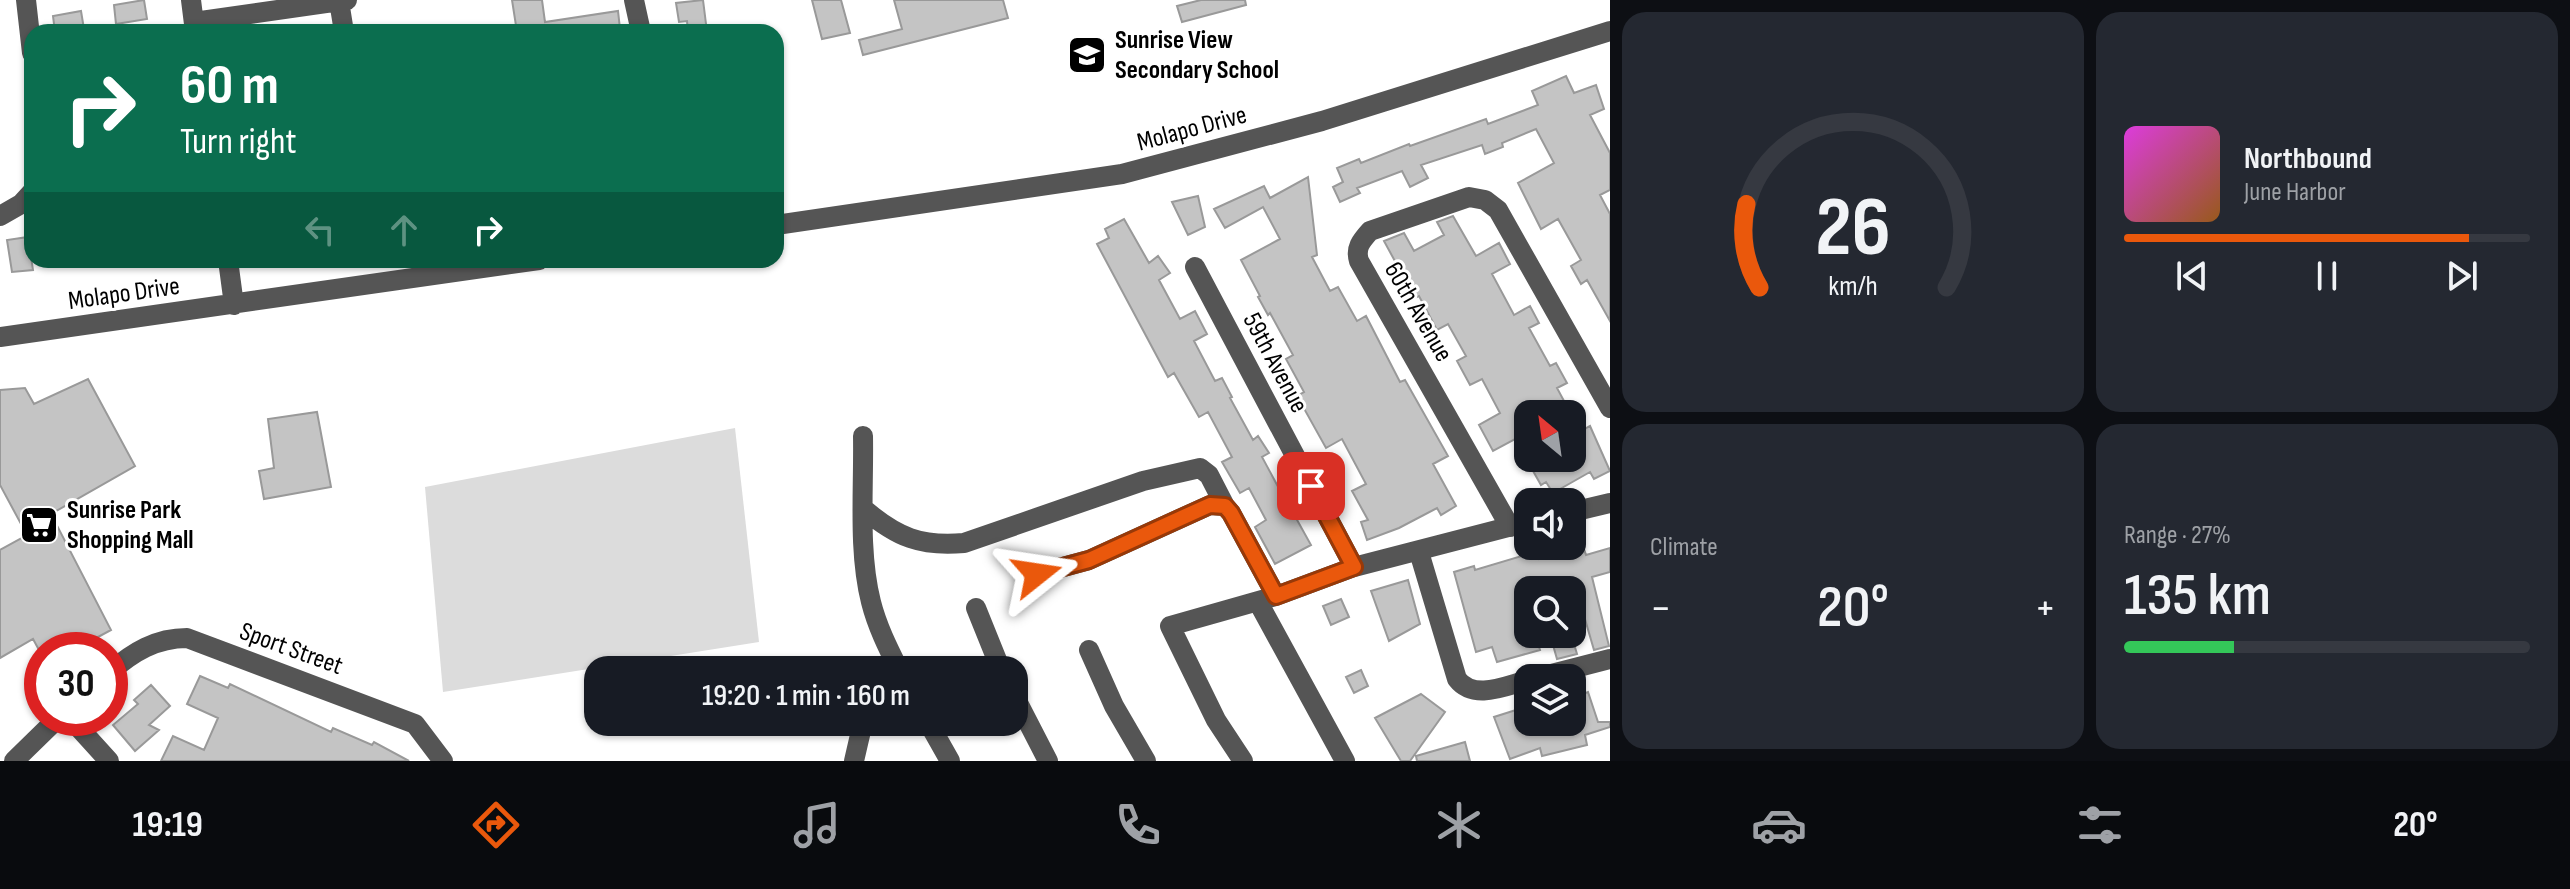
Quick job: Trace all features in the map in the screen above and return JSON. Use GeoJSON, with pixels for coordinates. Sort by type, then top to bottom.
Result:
{"type":"FeatureCollection","features":[{"type":"Feature","properties":{"kind":"street"},"geometry":{"type":"LineString","coordinates":[[26,0],[29,24]]}},
{"type":"Feature","properties":{"kind":"street"},"geometry":{"type":"LineString","coordinates":[[191,0],[195,24]]}},
{"type":"Feature","properties":{"kind":"street"},"geometry":{"type":"LineString","coordinates":[[634,0],[639,24]]}},
{"type":"Feature","properties":{"kind":"street"},"geometry":{"type":"LineString","coordinates":[[212,24],[343,1],[344,24]]}},
{"type":"Feature","properties":{"kind":"street","name":"Molapo Drive"},"geometry":{"type":"LineString","coordinates":[[784,224],[1122,174],[1322,121],[1610,31]]}},
{"type":"Feature","properties":{"kind":"street","name":"60th Avenue"},"geometry":{"type":"LineString","coordinates":[[1514,517],[1359,261],[1357,252],[1361,240],[1370,231],[1469,197],[1485,200],[1498,210],[1610,408]]}},
{"type":"Feature","properties":{"kind":"street"},"geometry":{"type":"LineString","coordinates":[[0,216],[24,201]]}},
{"type":"Feature","properties":{"kind":"street","name":"59th Avenue"},"geometry":{"type":"LineString","coordinates":[[1195,267],[1354,567]]}},
{"type":"Feature","properties":{"kind":"street"},"geometry":{"type":"LineString","coordinates":[[229,268],[234,305]]}},
{"type":"Feature","properties":{"kind":"street","name":"Molapo Drive"},"geometry":{"type":"LineString","coordinates":[[0,337],[485,268]]}},
{"type":"Feature","properties":{"kind":"street"},"geometry":{"type":"LineString","coordinates":[[863,436],[864,561],[871,601],[881,635],[892,656]]}},
{"type":"Feature","properties":{"kind":"street"},"geometry":{"type":"LineString","coordinates":[[865,510],[899,535],[939,546],[964,543],[1143,481],[1200,468],[1209,475],[1225,506],[1345,761]]}},
{"type":"Feature","properties":{"kind":"street"},"geometry":{"type":"LineString","coordinates":[[1586,509],[1610,503]]}},
{"type":"Feature","properties":{"kind":"street"},"geometry":{"type":"LineString","coordinates":[[1037,574],[1100,555],[1210,505],[1225,506]]}},
{"type":"Feature","properties":{"kind":"street"},"geometry":{"type":"LineString","coordinates":[[1243,761],[1216,720],[1170,626],[1267,599],[1354,567],[1514,526]]}},
{"type":"Feature","properties":{"kind":"street"},"geometry":{"type":"LineString","coordinates":[[1419,552],[1457,679],[1464,688],[1481,692],[1514,684]]}},
{"type":"Feature","properties":{"kind":"street"},"geometry":{"type":"LineString","coordinates":[[976,608],[995,656]]}},
{"type":"Feature","properties":{"kind":"street","name":"Sport Street"},"geometry":{"type":"LineString","coordinates":[[128,657],[151,644],[171,638],[187,638],[415,724],[443,761]]}},
{"type":"Feature","properties":{"kind":"street"},"geometry":{"type":"LineString","coordinates":[[1089,650],[1114,706],[1146,761]]}},
{"type":"Feature","properties":{"kind":"street"},"geometry":{"type":"LineString","coordinates":[[1586,665],[1610,659]]}},
{"type":"Feature","properties":{"kind":"street"},"geometry":{"type":"LineString","coordinates":[[1028,722],[1048,761]]}},
{"type":"Feature","properties":{"kind":"street"},"geometry":{"type":"LineString","coordinates":[[14,761],[40,736]]}},
{"type":"Feature","properties":{"kind":"street"},"geometry":{"type":"LineString","coordinates":[[86,736],[109,761]]}},
{"type":"Feature","properties":{"kind":"street"},"geometry":{"type":"LineString","coordinates":[[855,761],[860,736]]}},
{"type":"Feature","properties":{"kind":"street"},"geometry":{"type":"LineString","coordinates":[[936,736],[950,761]]}},
{"type":"Feature","properties":{"kind":"shaded area"},"geometry":{"type":"Polygon","coordinates":[[[735,428],[759,642],[671,656],[584,656],[584,670],[443,692],[425,487],[735,428]]]}},
{"type":"Feature","properties":{"kind":"building"},"geometry":{"type":"Polygon","coordinates":[[[144,0],[147,19],[116,24],[114,5],[144,0]]]}},
{"type":"Feature","properties":{"kind":"building"},"geometry":{"type":"Polygon","coordinates":[[[512,0],[542,0],[545,22],[618,11],[619,24],[516,24],[512,0]]]}},
{"type":"Feature","properties":{"kind":"building"},"geometry":{"type":"Polygon","coordinates":[[[703,0],[706,24],[679,22],[676,3],[703,0]]]}},
{"type":"Feature","properties":{"kind":"building"},"geometry":{"type":"Polygon","coordinates":[[[812,0],[841,0],[850,33],[822,39],[812,0]]]}},
{"type":"Feature","properties":{"kind":"building"},"geometry":{"type":"Polygon","coordinates":[[[894,0],[1003,0],[1008,18],[863,55],[859,40],[902,29],[894,0]]]}},
{"type":"Feature","properties":{"kind":"building"},"geometry":{"type":"Polygon","coordinates":[[[1201,0],[1245,0],[1246,5],[1182,22],[1177,6],[1201,0]]]}},
{"type":"Feature","properties":{"kind":"building"},"geometry":{"type":"Polygon","coordinates":[[[81,11],[83,24],[54,24],[53,16],[81,11]]]}},
{"type":"Feature","properties":{"kind":"building"},"geometry":{"type":"Polygon","coordinates":[[[1566,76],[1574,93],[1596,85],[1604,109],[1590,115],[1610,153],[1610,190],[1600,195],[1610,214],[1610,321],[1587,280],[1581,284],[1571,266],[1581,260],[1558,219],[1541,229],[1518,183],[1554,163],[1536,129],[1485,154],[1482,145],[1421,165],[1428,178],[1410,187],[1402,171],[1357,188],[1360,193],[1340,202],[1333,187],[1343,182],[1337,168],[1359,159],[1361,163],[1486,119],[1488,124],[1538,105],[1532,91],[1566,76]]]}},
{"type":"Feature","properties":{"kind":"building"},"geometry":{"type":"Polygon","coordinates":[[[1308,177],[1317,255],[1312,257],[1330,291],[1338,287],[1357,321],[1366,316],[1400,382],[1405,380],[1448,456],[1433,464],[1456,506],[1441,515],[1437,508],[1367,540],[1361,522],[1368,520],[1352,491],[1366,484],[1342,439],[1326,448],[1297,396],[1304,392],[1286,359],[1293,355],[1258,297],[1241,260],[1280,239],[1263,207],[1225,228],[1214,209],[1264,186],[1270,198],[1308,177]]]}},
{"type":"Feature","properties":{"kind":"building"},"geometry":{"type":"Polygon","coordinates":[[[1198,196],[1205,227],[1188,235],[1172,202],[1198,196]]]}},
{"type":"Feature","properties":{"kind":"building"},"geometry":{"type":"Polygon","coordinates":[[[1453,216],[1476,256],[1499,243],[1510,264],[1492,274],[1514,315],[1530,306],[1539,323],[1529,328],[1550,366],[1556,363],[1567,383],[1557,388],[1563,400],[1514,400],[1514,440],[1493,451],[1479,425],[1500,413],[1482,379],[1470,385],[1457,361],[1466,356],[1448,324],[1437,330],[1419,296],[1415,298],[1384,241],[1404,233],[1414,251],[1444,235],[1437,222],[1453,216]]]}},
{"type":"Feature","properties":{"kind":"building"},"geometry":{"type":"Polygon","coordinates":[[[1124,219],[1149,263],[1158,256],[1170,273],[1159,280],[1180,319],[1195,311],[1207,334],[1194,341],[1215,381],[1222,378],[1253,440],[1258,436],[1269,453],[1262,457],[1282,494],[1296,486],[1304,501],[1291,509],[1311,545],[1275,564],[1255,527],[1266,520],[1249,488],[1240,493],[1222,462],[1232,457],[1208,412],[1199,417],[1174,373],[1168,377],[1097,244],[1109,238],[1105,229],[1124,219]]]}},
{"type":"Feature","properties":{"kind":"building"},"geometry":{"type":"Polygon","coordinates":[[[24,238],[24,268],[33,270],[12,272],[7,240],[24,238]]]}},
{"type":"Feature","properties":{"kind":"building","name":"Sunrise Park Shopping Mall"},"geometry":{"type":"Polygon","coordinates":[[[88,379],[135,466],[51,514],[111,630],[24,632],[24,644],[0,658],[0,550],[27,535],[0,485],[0,390],[25,388],[34,404],[88,379]]]}},
{"type":"Feature","properties":{"kind":"building"},"geometry":{"type":"Polygon","coordinates":[[[317,412],[331,487],[264,499],[259,471],[274,468],[268,419],[317,412]]]}},
{"type":"Feature","properties":{"kind":"building"},"geometry":{"type":"Polygon","coordinates":[[[1590,426],[1610,471],[1594,479],[1590,472],[1562,488],[1550,488],[1546,482],[1541,485],[1534,472],[1586,472],[1586,428],[1590,426]]]}},
{"type":"Feature","properties":{"kind":"building"},"geometry":{"type":"Polygon","coordinates":[[[1610,548],[1610,572],[1592,577],[1609,646],[1594,650],[1586,623],[1586,576],[1514,576],[1514,648],[1540,650],[1497,662],[1492,647],[1476,652],[1454,572],[1474,566],[1475,570],[1514,558],[1586,560],[1586,555],[1610,548]]]}},
{"type":"Feature","properties":{"kind":"building"},"geometry":{"type":"Polygon","coordinates":[[[1408,580],[1420,624],[1389,641],[1371,591],[1408,580]]]}},
{"type":"Feature","properties":{"kind":"building"},"geometry":{"type":"Polygon","coordinates":[[[1341,599],[1349,617],[1331,625],[1323,606],[1341,599]]]}},
{"type":"Feature","properties":{"kind":"building"},"geometry":{"type":"Polygon","coordinates":[[[1554,648],[1575,648],[1577,654],[1557,659],[1554,648]]]}},
{"type":"Feature","properties":{"kind":"building"},"geometry":{"type":"Polygon","coordinates":[[[1361,670],[1368,686],[1354,693],[1346,677],[1361,670]]]}},
{"type":"Feature","properties":{"kind":"building"},"geometry":{"type":"Polygon","coordinates":[[[200,676],[228,688],[230,684],[331,732],[333,728],[372,745],[374,742],[409,761],[161,761],[173,736],[204,750],[218,718],[187,704],[200,676]]]}},
{"type":"Feature","properties":{"kind":"building"},"geometry":{"type":"Polygon","coordinates":[[[151,685],[170,706],[149,725],[159,730],[135,751],[122,736],[128,736],[128,712],[138,704],[134,700],[151,685]]]}},
{"type":"Feature","properties":{"kind":"building"},"geometry":{"type":"Polygon","coordinates":[[[1586,693],[1598,722],[1610,722],[1610,727],[1586,735],[1586,693]]]}},
{"type":"Feature","properties":{"kind":"building"},"geometry":{"type":"Polygon","coordinates":[[[1421,694],[1445,712],[1410,761],[1401,761],[1375,718],[1421,694]]]}},
{"type":"Feature","properties":{"kind":"building"},"geometry":{"type":"Polygon","coordinates":[[[1514,711],[1514,736],[1585,736],[1587,745],[1542,756],[1540,748],[1510,759],[1494,717],[1514,711]]]}},
{"type":"Feature","properties":{"kind":"building"},"geometry":{"type":"Polygon","coordinates":[[[1465,742],[1470,761],[1417,761],[1416,756],[1465,742]]]}},
{"type":"Feature","properties":{"kind":"place","name":"Sunrise View Secondary School"},"geometry":{"type":"Point","coordinates":[1087,55]}},
{"type":"Feature","properties":{"kind":"place","name":"Sunrise Park Shopping Mall"},"geometry":{"type":"Point","coordinates":[39,525]}},
{"type":"Feature","properties":{"kind":"route"},"geometry":{"type":"LineString","coordinates":[[1037,574],[1089,560],[1193,512],[1217,505],[1225,506],[1231,513],[1276,596],[1354,567],[1311,486]]}}]}
